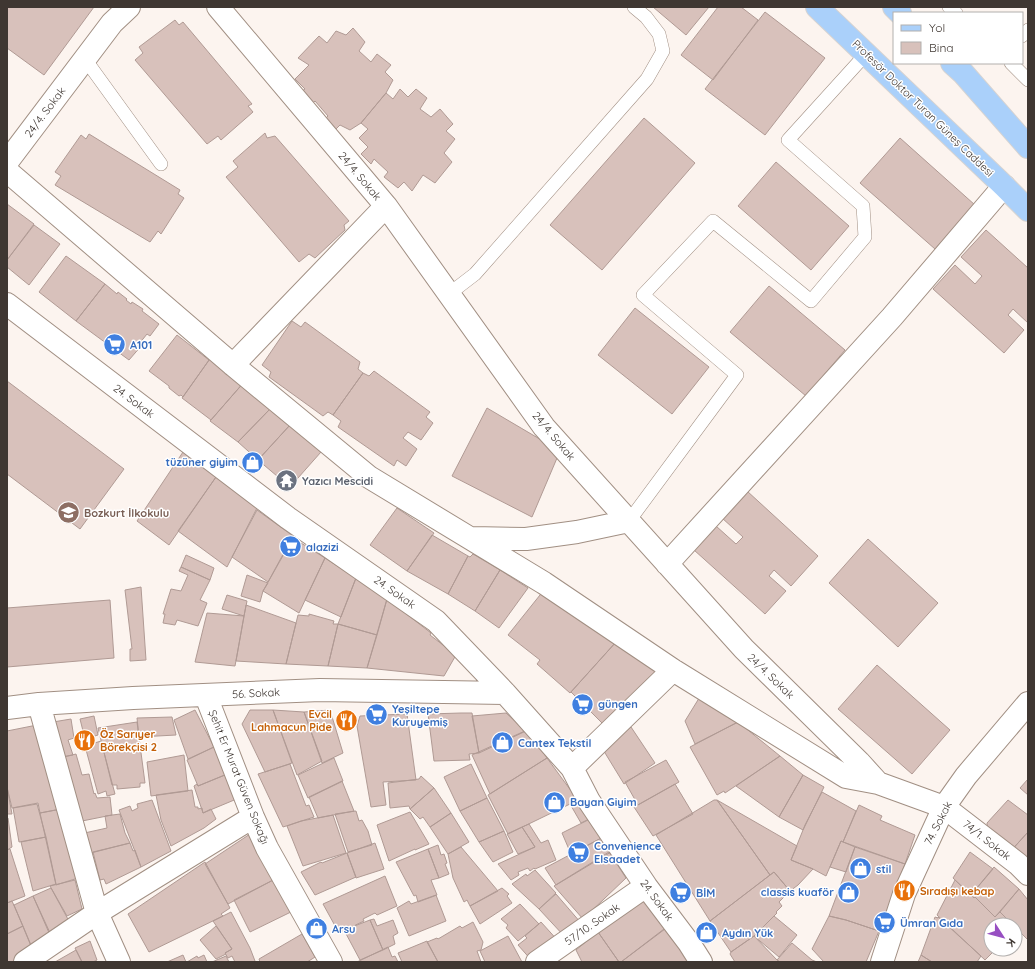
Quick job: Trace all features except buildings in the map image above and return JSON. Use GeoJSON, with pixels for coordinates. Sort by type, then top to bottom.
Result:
{"type":"FeatureCollection","features":[{"type":"Feature","properties":{"kind":"main road","name":"Profesör Doktor Turan Güneş Caddesi"},"geometry":{"type":"LineString","coordinates":[[817,7],[1028,210]]}},
{"type":"Feature","properties":{"kind":"main road"},"geometry":{"type":"LineString","coordinates":[[953,64],[963,73],[1028,147]]}},
{"type":"Feature","properties":{"kind":"street","name":"24/4. Sokak"},"geometry":{"type":"LineString","coordinates":[[7,162],[112,23],[129,7]]}},
{"type":"Feature","properties":{"kind":"street","name":"24/4. Sokak"},"geometry":{"type":"LineString","coordinates":[[218,7],[386,206],[544,427],[744,649],[859,762],[878,783],[944,807]]}},
{"type":"Feature","properties":{"kind":"street"},"geometry":{"type":"LineString","coordinates":[[7,171],[233,365],[369,477],[544,583],[673,670],[846,777],[878,783]]}},
{"type":"Feature","properties":{"kind":"street"},"geometry":{"type":"LineString","coordinates":[[667,564],[892,317],[1004,186]]}},
{"type":"Feature","properties":{"kind":"street"},"geometry":{"type":"LineString","coordinates":[[233,365],[386,206]]}},
{"type":"Feature","properties":{"kind":"street","name":"24. Sokak"},"geometry":{"type":"LineString","coordinates":[[7,304],[288,518],[436,621],[505,693],[572,768],[589,801],[646,886],[689,943],[701,962]]}},
{"type":"Feature","properties":{"kind":"street"},"geometry":{"type":"LineString","coordinates":[[470,538],[526,539],[577,532],[629,521]]}},
{"type":"Feature","properties":{"kind":"street"},"geometry":{"type":"LineString","coordinates":[[572,768],[673,670]]}},
{"type":"Feature","properties":{"kind":"street","name":"56. Sokak"},"geometry":{"type":"LineString","coordinates":[[7,708],[39,704],[320,690],[505,693]]}},
{"type":"Feature","properties":{"kind":"street","name":"Şehit Er Murat Güven Sokağı"},"geometry":{"type":"LineString","coordinates":[[206,696],[253,817],[267,848],[331,962]]}},
{"type":"Feature","properties":{"kind":"street","name":"74. Sokak"},"geometry":{"type":"LineString","coordinates":[[882,962],[904,894],[944,807],[966,776],[1028,703]]}},
{"type":"Feature","properties":{"kind":"street"},"geometry":{"type":"LineString","coordinates":[[39,704],[97,913],[120,962]]}},
{"type":"Feature","properties":{"kind":"street","name":"74/1. Sokak"},"geometry":{"type":"LineString","coordinates":[[944,807],[1018,864],[1028,874]]}},
{"type":"Feature","properties":{"kind":"street"},"geometry":{"type":"LineString","coordinates":[[25,962],[97,913],[253,817]]}},
{"type":"Feature","properties":{"kind":"street","name":"57/10. Sokak"},"geometry":{"type":"LineString","coordinates":[[537,962],[646,886]]}},
{"type":"Feature","properties":{"kind":"lane"},"geometry":{"type":"LineString","coordinates":[[449,294],[475,274],[647,79],[663,51],[659,34],[646,17],[634,7]]}},
{"type":"Feature","properties":{"kind":"lane"},"geometry":{"type":"LineString","coordinates":[[629,521],[737,375],[643,295],[713,221],[811,301],[865,237],[863,206],[788,140],[866,54]]}},
{"type":"Feature","properties":{"kind":"lane"},"geometry":{"type":"LineString","coordinates":[[85,59],[161,164]]}},
{"type":"Feature","properties":{"kind":"lane"},"geometry":{"type":"LineString","coordinates":[[1012,64],[1028,80]]}},
{"type":"Feature","properties":{"kind":"place","name":"A101"},"geometry":{"type":"Point","coordinates":[115,345]}},
{"type":"Feature","properties":{"kind":"place","name":"tüzüner giyim"},"geometry":{"type":"Point","coordinates":[253,462]}},
{"type":"Feature","properties":{"kind":"place","name":"Yazıcı Mescidi"},"geometry":{"type":"Point","coordinates":[286,481]}},
{"type":"Feature","properties":{"kind":"place","name":"Bozkurt İlkokulu"},"geometry":{"type":"Point","coordinates":[69,513]}},
{"type":"Feature","properties":{"kind":"place","name":"alazizi"},"geometry":{"type":"Point","coordinates":[290,547]}},
{"type":"Feature","properties":{"kind":"place","name":"güngen"},"geometry":{"type":"Point","coordinates":[582,704]}},
{"type":"Feature","properties":{"kind":"place","name":"Yeşiltepe Kuruyemiş"},"geometry":{"type":"Point","coordinates":[376,715]}},
{"type":"Feature","properties":{"kind":"place","name":"Evcil Lahmacun Pide"},"geometry":{"type":"Point","coordinates":[347,720]}},
{"type":"Feature","properties":{"kind":"place","name":"Öz Sarıyer Börekçisi 2"},"geometry":{"type":"Point","coordinates":[85,740]}},
{"type":"Feature","properties":{"kind":"place","name":"Cantex Tekstil"},"geometry":{"type":"Point","coordinates":[502,743]}},
{"type":"Feature","properties":{"kind":"place","name":"Bayan Giyim"},"geometry":{"type":"Point","coordinates":[554,802]}},
{"type":"Feature","properties":{"kind":"place","name":"Convenience Elsaadet"},"geometry":{"type":"Point","coordinates":[579,852]}},
{"type":"Feature","properties":{"kind":"place","name":"stil"},"geometry":{"type":"Point","coordinates":[860,869]}},
{"type":"Feature","properties":{"kind":"place","name":"Sıradışı kebap"},"geometry":{"type":"Point","coordinates":[905,891]}},
{"type":"Feature","properties":{"kind":"place","name":"classis kuaför"},"geometry":{"type":"Point","coordinates":[849,892]}},
{"type":"Feature","properties":{"kind":"place","name":"BİM"},"geometry":{"type":"Point","coordinates":[681,893]}},
{"type":"Feature","properties":{"kind":"place","name":"Ümran Gıda"},"geometry":{"type":"Point","coordinates":[885,923]}},
{"type":"Feature","properties":{"kind":"place","name":"Arsu"},"geometry":{"type":"Point","coordinates":[317,929]}},
{"type":"Feature","properties":{"kind":"place","name":"Aydın Yük"},"geometry":{"type":"Point","coordinates":[706,933]}}]}
